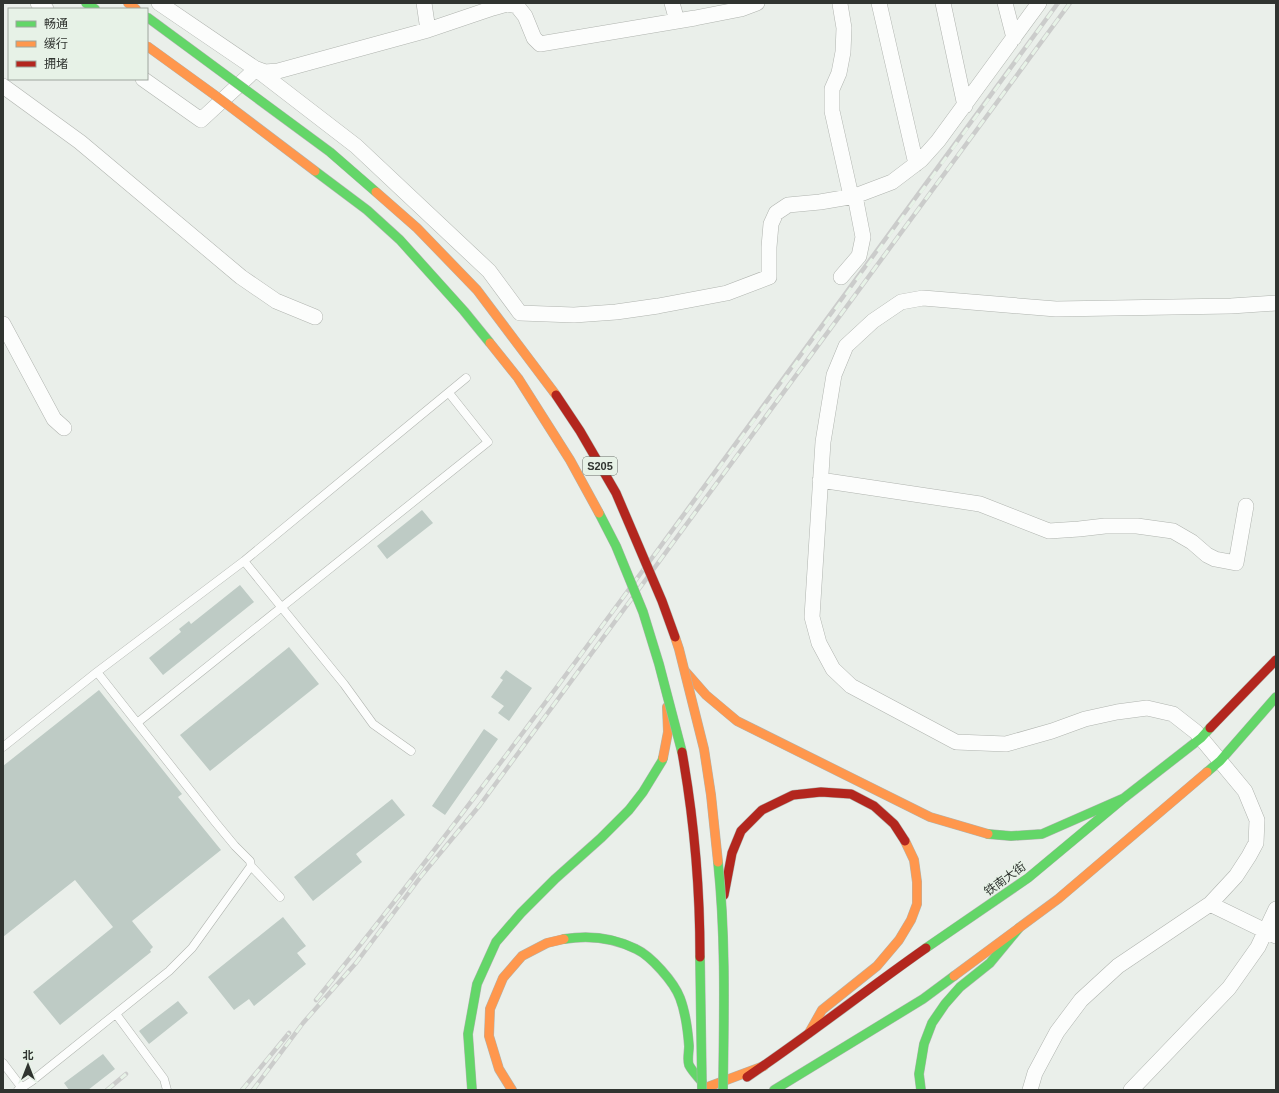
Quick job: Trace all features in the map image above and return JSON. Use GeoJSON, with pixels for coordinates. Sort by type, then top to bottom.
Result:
{"type":"FeatureCollection","features":[{"type":"Feature","properties":{"kind":"main road","name":"S205"},"geometry":{"type":"LineString","coordinates":[[148,18],[330,152],[417,228],[477,290],[548,384],[580,431],[616,494],[662,601],[679,649],[704,750],[711,795],[720,883],[724,988],[723,1090]]}},
{"type":"Feature","properties":{"kind":"main road","name":"S205"},"geometry":{"type":"LineString","coordinates":[[148,47],[367,210],[400,240],[464,311],[518,378],[570,460],[616,546],[643,612],[659,664],[681,749],[689,794],[700,914],[701,1087]]}},
{"type":"Feature","properties":{"kind":"main road","name":"铁南大街"},"geometry":{"type":"LineString","coordinates":[[728,1090],[781,1054],[876,983],[1028,878],[1124,798],[1201,738],[1276,660]]}},
{"type":"Feature","properties":{"kind":"main road"},"geometry":{"type":"LineString","coordinates":[[685,671],[706,695],[737,722],[930,817],[984,834],[1011,836],[1042,834],[1124,798]]}},
{"type":"Feature","properties":{"kind":"main road"},"geometry":{"type":"LineString","coordinates":[[472,1090],[468,1034],[477,984],[496,942],[550,884],[601,838],[629,810],[642,792],[662,761],[668,732],[667,694]]}},
{"type":"Feature","properties":{"kind":"main road"},"geometry":{"type":"LineString","coordinates":[[774,1090],[923,999],[1058,899],[1220,760],[1276,698]]}},
{"type":"Feature","properties":{"kind":"main road"},"geometry":{"type":"LineString","coordinates":[[721,912],[732,853],[741,831],[762,810],[793,795],[821,792],[851,794],[874,806],[894,824],[905,841],[914,860],[917,882],[917,904],[911,920],[900,940],[877,966],[822,1010],[809,1033]]}},
{"type":"Feature","properties":{"kind":"main road"},"geometry":{"type":"LineString","coordinates":[[921,1090],[919,1074],[924,1044],[932,1023],[945,1004],[960,987],[990,963],[1019,928]]}},
{"type":"Feature","properties":{"kind":"main road"},"geometry":{"type":"LineString","coordinates":[[512,1090],[499,1069],[489,1036],[490,1009],[504,978],[522,956],[548,942],[571,938],[594,937],[618,942],[637,949],[654,962],[668,976],[680,998],[687,1028],[689,1064],[701,1087],[764,1066]]}},
{"type":"Feature","properties":{"kind":"street"},"geometry":{"type":"LineString","coordinates":[[159,3],[256,68],[356,146],[489,271],[520,313],[574,315],[616,312],[658,306],[727,293],[769,277],[771,224],[776,212],[788,205],[820,202],[853,196],[892,182],[916,164],[938,141],[965,106],[1040,3]]}},
{"type":"Feature","properties":{"kind":"street"},"geometry":{"type":"LineString","coordinates":[[424,3],[428,30]]}},
{"type":"Feature","properties":{"kind":"street"},"geometry":{"type":"LineString","coordinates":[[672,3],[677,21]]}},
{"type":"Feature","properties":{"kind":"street"},"geometry":{"type":"LineString","coordinates":[[256,68],[265,72],[278,71],[428,30],[507,4],[517,6],[525,16],[534,38],[540,44],[741,9],[757,3]]}},
{"type":"Feature","properties":{"kind":"street"},"geometry":{"type":"LineString","coordinates":[[879,3],[916,164]]}},
{"type":"Feature","properties":{"kind":"street"},"geometry":{"type":"LineString","coordinates":[[943,3],[965,106]]}},
{"type":"Feature","properties":{"kind":"street"},"geometry":{"type":"LineString","coordinates":[[1006,3],[1014,38]]}},
{"type":"Feature","properties":{"kind":"street"},"geometry":{"type":"LineString","coordinates":[[840,4],[844,28],[843,52],[839,73],[832,89],[832,111],[863,237],[859,256],[841,277]]}},
{"type":"Feature","properties":{"kind":"street"},"geometry":{"type":"LineString","coordinates":[[144,80],[201,120],[256,68]]}},
{"type":"Feature","properties":{"kind":"street"},"geometry":{"type":"LineString","coordinates":[[3,86],[80,142],[241,277],[276,301],[315,317]]}},
{"type":"Feature","properties":{"kind":"street"},"geometry":{"type":"LineString","coordinates":[[1030,1090],[1036,1073],[1057,1032],[1081,1000],[1118,966],[1210,904],[1236,876],[1256,842],[1257,820],[1245,791],[1196,732],[1173,714],[1147,708],[1117,712],[1085,719],[1052,731],[1006,744],[956,742],[851,686],[833,669],[819,643],[812,617],[823,442],[834,375],[846,346],[873,321],[901,302],[922,298],[1056,309],[1231,306],[1276,303]]}},
{"type":"Feature","properties":{"kind":"street"},"geometry":{"type":"LineString","coordinates":[[3,324],[54,419],[64,428]]}},
{"type":"Feature","properties":{"kind":"street"},"geometry":{"type":"LineString","coordinates":[[820,480],[980,504],[1049,531],[1079,530],[1105,526],[1137,526],[1173,531],[1192,542],[1207,555],[1215,559],[1236,563],[1246,506]]}},
{"type":"Feature","properties":{"kind":"street"},"geometry":{"type":"LineString","coordinates":[[1210,904],[1271,934]]}},
{"type":"Feature","properties":{"kind":"street"},"geometry":{"type":"LineString","coordinates":[[1131,1090],[1229,988],[1258,947],[1271,934],[1276,909]]}},
{"type":"Feature","properties":{"kind":"lane"},"geometry":{"type":"LineString","coordinates":[[3,747],[97,672],[244,560],[466,378]]}},
{"type":"Feature","properties":{"kind":"lane"},"geometry":{"type":"LineString","coordinates":[[137,723],[488,442],[448,393]]}},
{"type":"Feature","properties":{"kind":"lane"},"geometry":{"type":"LineString","coordinates":[[244,560],[344,684],[373,724],[411,751]]}},
{"type":"Feature","properties":{"kind":"lane"},"geometry":{"type":"LineString","coordinates":[[97,672],[216,823],[250,861],[251,866],[280,897]]}},
{"type":"Feature","properties":{"kind":"lane"},"geometry":{"type":"LineString","coordinates":[[3,1063],[20,1089],[32,1081],[169,970],[192,948],[251,866]]}},
{"type":"Feature","properties":{"kind":"lane"},"geometry":{"type":"LineString","coordinates":[[116,1014],[164,1079],[167,1090]]}},
{"type":"Feature","properties":{"kind":"building"},"geometry":{"type":"Polygon","coordinates":[[[422,510],[433,523],[387,559],[377,546],[422,510]]]}},
{"type":"Feature","properties":{"kind":"building"},"geometry":{"type":"Polygon","coordinates":[[[240,585],[254,602],[163,675],[149,658],[181,632],[179,629],[189,621],[191,624],[240,585]]]}},
{"type":"Feature","properties":{"kind":"building"},"geometry":{"type":"Polygon","coordinates":[[[289,647],[319,684],[210,771],[180,735],[289,647]]]}},
{"type":"Feature","properties":{"kind":"building"},"geometry":{"type":"Polygon","coordinates":[[[506,670],[532,688],[509,721],[498,713],[504,706],[491,697],[503,680],[500,678],[506,670]]]}},
{"type":"Feature","properties":{"kind":"building"},"geometry":{"type":"Polygon","coordinates":[[[99,690],[182,794],[178,797],[221,850],[132,921],[153,947],[150,950],[151,952],[60,1025],[33,992],[113,927],[75,880],[3,937],[3,766],[99,690]]]}},
{"type":"Feature","properties":{"kind":"building"},"geometry":{"type":"Polygon","coordinates":[[[484,729],[498,739],[445,815],[432,806],[484,729]]]}},
{"type":"Feature","properties":{"kind":"building"},"geometry":{"type":"Polygon","coordinates":[[[392,799],[405,815],[356,854],[362,862],[313,901],[294,877],[392,799]]]}},
{"type":"Feature","properties":{"kind":"building"},"geometry":{"type":"Polygon","coordinates":[[[283,917],[306,946],[297,953],[306,964],[254,1006],[249,999],[234,1010],[208,977],[283,917]]]}},
{"type":"Feature","properties":{"kind":"building"},"geometry":{"type":"Polygon","coordinates":[[[178,1001],[188,1013],[149,1044],[139,1031],[178,1001]]]}},
{"type":"Feature","properties":{"kind":"building"},"geometry":{"type":"Polygon","coordinates":[[[103,1054],[115,1069],[88,1090],[69,1090],[64,1083],[103,1054]]]}},
{"type":"Feature","properties":{"kind":"railway"},"geometry":{"type":"LineString","coordinates":[[316,1000],[400,895],[521,735],[798,360],[1058,3]]}},
{"type":"Feature","properties":{"kind":"railway"},"geometry":{"type":"LineString","coordinates":[[253,1090],[303,1023],[356,963],[422,875],[480,805],[1070,3]]}},
{"type":"Feature","properties":{"kind":"railway"},"geometry":{"type":"LineString","coordinates":[[242,1090],[289,1033]]}},
{"type":"Feature","properties":{"kind":"railway"},"geometry":{"type":"LineString","coordinates":[[107,1090],[126,1074]]}},
{"type":"Feature","properties":{"kind":"traffic: fast"},"geometry":{"type":"LineString","coordinates":[[86,3],[94,8]]}},
{"type":"Feature","properties":{"kind":"traffic: fast"},"geometry":{"type":"LineString","coordinates":[[148,18],[330,152],[376,192]]}},
{"type":"Feature","properties":{"kind":"traffic: fast"},"geometry":{"type":"LineString","coordinates":[[315,171],[367,210],[400,240],[464,311],[490,343]]}},
{"type":"Feature","properties":{"kind":"traffic: fast"},"geometry":{"type":"LineString","coordinates":[[599,513],[616,546],[643,612],[659,664],[682,752]]}},
{"type":"Feature","properties":{"kind":"traffic: fast"},"geometry":{"type":"LineString","coordinates":[[1207,772],[1220,761],[1276,697]]}},
{"type":"Feature","properties":{"kind":"traffic: fast"},"geometry":{"type":"LineString","coordinates":[[926,948],[1028,878],[1124,798],[1201,738],[1210,728]]}},
{"type":"Feature","properties":{"kind":"traffic: fast"},"geometry":{"type":"LineString","coordinates":[[472,1090],[468,1034],[477,984],[496,942],[521,913],[555,879],[601,838],[629,810],[643,792],[663,758]]}},
{"type":"Feature","properties":{"kind":"traffic: fast"},"geometry":{"type":"LineString","coordinates":[[988,834],[1011,836],[1042,834],[1124,798]]}},
{"type":"Feature","properties":{"kind":"traffic: fast"},"geometry":{"type":"LineString","coordinates":[[718,862],[721,890],[723,948],[723,1090]]}},
{"type":"Feature","properties":{"kind":"traffic: fast"},"geometry":{"type":"LineString","coordinates":[[921,1090],[919,1074],[924,1044],[932,1023],[945,1004],[960,987],[990,963],[1019,928]]}},
{"type":"Feature","properties":{"kind":"traffic: fast"},"geometry":{"type":"LineString","coordinates":[[564,939],[582,937],[601,938],[619,942],[642,952],[655,963],[673,985],[682,1003],[688,1035],[688,1063],[702,1082]]}},
{"type":"Feature","properties":{"kind":"traffic: fast"},"geometry":{"type":"LineString","coordinates":[[700,957],[702,1090]]}},
{"type":"Feature","properties":{"kind":"traffic: fast"},"geometry":{"type":"LineString","coordinates":[[774,1090],[923,999],[954,976]]}},
{"type":"Feature","properties":{"kind":"traffic: slow"},"geometry":{"type":"LineString","coordinates":[[128,3],[135,8]]}},
{"type":"Feature","properties":{"kind":"traffic: slow"},"geometry":{"type":"LineString","coordinates":[[148,47],[315,171]]}},
{"type":"Feature","properties":{"kind":"traffic: slow"},"geometry":{"type":"LineString","coordinates":[[376,192],[417,228],[477,290],[556,395]]}},
{"type":"Feature","properties":{"kind":"traffic: slow"},"geometry":{"type":"LineString","coordinates":[[490,343],[518,378],[570,460],[599,513]]}},
{"type":"Feature","properties":{"kind":"traffic: slow"},"geometry":{"type":"LineString","coordinates":[[675,637],[704,749],[711,795],[718,862]]}},
{"type":"Feature","properties":{"kind":"traffic: slow"},"geometry":{"type":"LineString","coordinates":[[685,671],[706,695],[737,721],[930,817],[988,834]]}},
{"type":"Feature","properties":{"kind":"traffic: slow"},"geometry":{"type":"LineString","coordinates":[[663,758],[668,732],[667,707]]}},
{"type":"Feature","properties":{"kind":"traffic: slow"},"geometry":{"type":"LineString","coordinates":[[954,976],[1058,899],[1207,772]]}},
{"type":"Feature","properties":{"kind":"traffic: slow"},"geometry":{"type":"LineString","coordinates":[[809,1033],[822,1010],[877,966],[899,940],[911,920],[917,904],[917,882],[914,860],[905,841]]}},
{"type":"Feature","properties":{"kind":"traffic: slow"},"geometry":{"type":"LineString","coordinates":[[512,1090],[499,1069],[489,1036],[490,1009],[503,978],[522,956],[547,943],[564,939]]}},
{"type":"Feature","properties":{"kind":"traffic: slow"},"geometry":{"type":"LineString","coordinates":[[705,1088],[764,1066]]}},
{"type":"Feature","properties":{"kind":"traffic: jam"},"geometry":{"type":"LineString","coordinates":[[556,395],[580,431],[616,493],[662,601],[675,637]]}},
{"type":"Feature","properties":{"kind":"traffic: jam"},"geometry":{"type":"LineString","coordinates":[[1210,728],[1276,660]]}},
{"type":"Feature","properties":{"kind":"traffic: jam"},"geometry":{"type":"LineString","coordinates":[[682,752],[696,854],[700,957]]}},
{"type":"Feature","properties":{"kind":"traffic: jam"},"geometry":{"type":"LineString","coordinates":[[724,895],[732,853],[741,831],[762,810],[793,795],[821,792],[851,794],[874,806],[894,824],[905,841]]}},
{"type":"Feature","properties":{"kind":"traffic: jam"},"geometry":{"type":"LineString","coordinates":[[747,1077],[926,948]]}}]}
